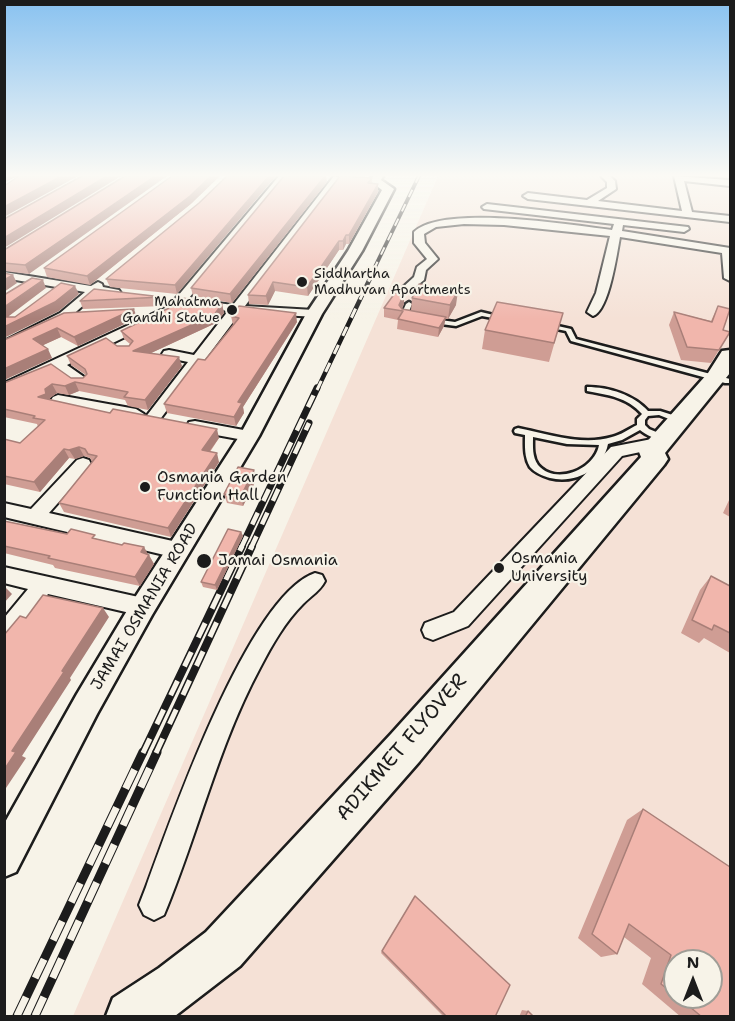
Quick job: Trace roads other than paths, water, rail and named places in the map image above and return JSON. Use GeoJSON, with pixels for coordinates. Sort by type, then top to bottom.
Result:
{"type":"FeatureCollection","features":[{"type":"Feature","properties":{"kind":"main road"},"geometry":{"type":"LineString","coordinates":[[725,378],[655,446],[665,458],[725,378],[730,356]]}},
{"type":"Feature","properties":{"kind":"main road","name":"ADIKMET FLYOVER"},"geometry":{"type":"LineString","coordinates":[[130,1017],[177,986],[223,949],[405,748],[655,446]]}},
{"type":"Feature","properties":{"kind":"street"},"geometry":{"type":"LineString","coordinates":[[4,389],[169,311],[181,300],[244,224]]}},
{"type":"Feature","properties":{"kind":"street"},"geometry":{"type":"LineString","coordinates":[[153,418],[301,224]]}},
{"type":"Feature","properties":{"kind":"street","name":"JAMAI OSMANIA ROAD"},"geometry":{"type":"LineString","coordinates":[[4,860],[87,704],[177,550],[249,436],[314,314],[355,251],[370,224]]}},
{"type":"Feature","properties":{"kind":"street"},"geometry":{"type":"LineString","coordinates":[[409,287],[420,278],[421,269],[433,259],[421,247],[418,237],[420,231],[433,224]]}},
{"type":"Feature","properties":{"kind":"street"},"geometry":{"type":"LineString","coordinates":[[523,224],[729,251],[730,278]]}},
{"type":"Feature","properties":{"kind":"street"},"geometry":{"type":"LineString","coordinates":[[593,312],[602,293],[618,224]]}},
{"type":"Feature","properties":{"kind":"street"},"geometry":{"type":"LineString","coordinates":[[640,224],[684,229]]}},
{"type":"Feature","properties":{"kind":"street"},"geometry":{"type":"LineString","coordinates":[[28,284],[47,271]]}},
{"type":"Feature","properties":{"kind":"street"},"geometry":{"type":"LineString","coordinates":[[5,276],[28,284],[56,289],[125,294]]}},
{"type":"Feature","properties":{"kind":"street"},"geometry":{"type":"LineString","coordinates":[[4,346],[64,316],[109,277]]}},
{"type":"Feature","properties":{"kind":"street"},"geometry":{"type":"LineString","coordinates":[[158,298],[236,309],[314,314]]}},
{"type":"Feature","properties":{"kind":"street"},"geometry":{"type":"LineString","coordinates":[[138,311],[169,311]]}},
{"type":"Feature","properties":{"kind":"street"},"geometry":{"type":"LineString","coordinates":[[64,316],[87,315]]}},
{"type":"Feature","properties":{"kind":"street"},"geometry":{"type":"LineString","coordinates":[[4,334],[22,338]]}},
{"type":"Feature","properties":{"kind":"street"},"geometry":{"type":"LineString","coordinates":[[111,339],[127,350]]}},
{"type":"Feature","properties":{"kind":"street"},"geometry":{"type":"LineString","coordinates":[[169,354],[197,360]]}},
{"type":"Feature","properties":{"kind":"street"},"geometry":{"type":"LineString","coordinates":[[57,364],[82,382]]}},
{"type":"Feature","properties":{"kind":"street"},"geometry":{"type":"LineString","coordinates":[[58,400],[249,436]]}},
{"type":"Feature","properties":{"kind":"street"},"geometry":{"type":"LineString","coordinates":[[433,630],[461,619],[617,451],[655,446]]}},
{"type":"Feature","properties":{"kind":"street"},"geometry":{"type":"LineString","coordinates":[[35,518],[83,464]]}},
{"type":"Feature","properties":{"kind":"street"},"geometry":{"type":"LineString","coordinates":[[4,510],[177,550]]}},
{"type":"Feature","properties":{"kind":"street"},"geometry":{"type":"LineString","coordinates":[[4,575],[143,607]]}},
{"type":"Feature","properties":{"kind":"street"},"geometry":{"type":"LineString","coordinates":[[154,905],[174,845],[237,691],[278,619],[295,596],[315,581]]}},
{"type":"Feature","properties":{"kind":"street"},"geometry":{"type":"LineString","coordinates":[[4,635],[43,585]]}},
{"type":"Feature","properties":{"kind":"lane"},"geometry":{"type":"LineString","coordinates":[[408,304],[404,315],[416,317]]}},
{"type":"Feature","properties":{"kind":"lane"},"geometry":{"type":"LineString","coordinates":[[427,320],[456,324],[481,314],[514,320]]}},
{"type":"Feature","properties":{"kind":"lane"},"geometry":{"type":"LineString","coordinates":[[536,324],[569,330],[573,340],[725,378]]}},
{"type":"Feature","properties":{"kind":"lane"},"geometry":{"type":"LineString","coordinates":[[590,389],[628,398],[638,404],[646,414]]}},
{"type":"Feature","properties":{"kind":"lane"},"geometry":{"type":"LineString","coordinates":[[655,446],[641,419],[646,414],[660,413],[681,420]]}},
{"type":"Feature","properties":{"kind":"lane"},"geometry":{"type":"LineString","coordinates":[[518,431],[584,442],[604,442],[616,439],[655,446]]}},
{"type":"Feature","properties":{"kind":"lane"},"geometry":{"type":"LineString","coordinates":[[529,433],[529,456],[537,469],[551,474],[569,475],[585,472],[601,456],[604,451],[604,442]]}},
{"type":"Feature","properties":{"kind":"railway"},"geometry":{"type":"LineString","coordinates":[[374,269],[396,224]]}},
{"type":"Feature","properties":{"kind":"railway"},"geometry":{"type":"LineString","coordinates":[[317,390],[375,268]]}},
{"type":"Feature","properties":{"kind":"railway"},"geometry":{"type":"LineString","coordinates":[[241,548],[317,388]]}},
{"type":"Feature","properties":{"kind":"railway"},"geometry":{"type":"LineString","coordinates":[[251,548],[309,423]]}},
{"type":"Feature","properties":{"kind":"railway"},"geometry":{"type":"LineString","coordinates":[[143,753],[242,546]]}},
{"type":"Feature","properties":{"kind":"railway"},"geometry":{"type":"LineString","coordinates":[[156,753],[252,546]]}},
{"type":"Feature","properties":{"kind":"railway"},"geometry":{"type":"LineString","coordinates":[[17,1016],[143,752]]}},
{"type":"Feature","properties":{"kind":"railway"},"geometry":{"type":"LineString","coordinates":[[35,1016],[157,752]]}},
{"type":"Feature","properties":{"kind":"place","name":"Siddhartha Madhuvan Apartments"},"geometry":{"type":"Point","coordinates":[302,282]}},
{"type":"Feature","properties":{"kind":"place","name":"Mahatma Gandhi Statue"},"geometry":{"type":"Point","coordinates":[232,310]}},
{"type":"Feature","properties":{"kind":"place","name":"Osmania Garden Function Hall"},"geometry":{"type":"Point","coordinates":[145,487]}},
{"type":"Feature","properties":{"kind":"place","name":"Jamai Osmania"},"geometry":{"type":"Point","coordinates":[204,561]}},
{"type":"Feature","properties":{"kind":"place","name":"Osmania University"},"geometry":{"type":"Point","coordinates":[499,568]}}]}
